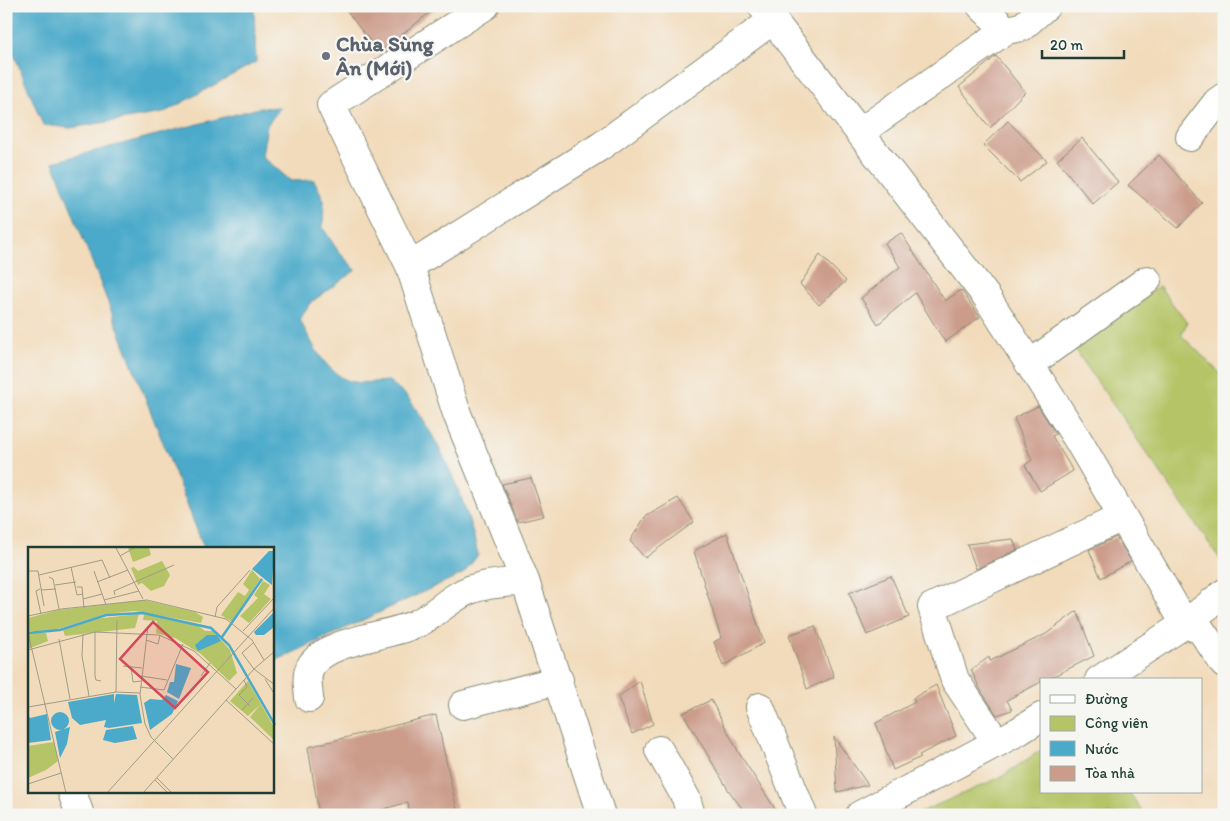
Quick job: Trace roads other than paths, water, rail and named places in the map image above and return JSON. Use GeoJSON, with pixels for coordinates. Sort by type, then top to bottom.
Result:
{"type":"FeatureCollection","features":[{"type":"Feature","properties":{"kind":"street"},"geometry":{"type":"LineString","coordinates":[[485,6],[331,106],[410,266],[457,414],[525,581],[559,680],[601,815]]}},
{"type":"Feature","properties":{"kind":"street"},"geometry":{"type":"LineString","coordinates":[[981,6],[1006,30]]}},
{"type":"Feature","properties":{"kind":"street"},"geometry":{"type":"LineString","coordinates":[[860,132],[1006,30],[1022,26],[1046,6]]}},
{"type":"Feature","properties":{"kind":"street"},"geometry":{"type":"LineString","coordinates":[[410,266],[601,146],[768,13],[986,296],[1078,440],[1185,624],[1201,630],[1224,664]]}},
{"type":"Feature","properties":{"kind":"street"},"geometry":{"type":"LineString","coordinates":[[1190,137],[1217,102],[1224,97]]}},
{"type":"Feature","properties":{"kind":"street"},"geometry":{"type":"LineString","coordinates":[[1030,364],[1147,280]]}},
{"type":"Feature","properties":{"kind":"street"},"geometry":{"type":"LineString","coordinates":[[996,743],[955,680],[932,607],[1122,517]]}},
{"type":"Feature","properties":{"kind":"street"},"geometry":{"type":"LineString","coordinates":[[309,698],[308,671],[317,660],[334,649],[366,637],[417,623],[453,598],[475,588],[525,581]]}},
{"type":"Feature","properties":{"kind":"street"},"geometry":{"type":"LineString","coordinates":[[1101,678],[1185,624],[1224,593]]}},
{"type":"Feature","properties":{"kind":"street"},"geometry":{"type":"LineString","coordinates":[[463,705],[559,680]]}},
{"type":"Feature","properties":{"kind":"street"},"geometry":{"type":"LineString","coordinates":[[760,707],[803,815]]}},
{"type":"Feature","properties":{"kind":"street"},"geometry":{"type":"LineString","coordinates":[[860,815],[1040,718]]}},
{"type":"Feature","properties":{"kind":"street"},"geometry":{"type":"LineString","coordinates":[[659,750],[686,798],[691,815]]}},
{"type":"Feature","properties":{"kind":"street"},"geometry":{"type":"LineString","coordinates":[[73,794],[80,815]]}},
{"type":"Feature","properties":{"kind":"water"},"geometry":{"type":"Polygon","coordinates":[[[6,6],[254,6],[256,62],[163,113],[70,128],[43,125],[6,35],[6,6]]]}},
{"type":"Feature","properties":{"kind":"water"},"geometry":{"type":"Polygon","coordinates":[[[281,107],[267,125],[262,156],[291,181],[314,180],[324,200],[323,228],[338,251],[356,270],[310,303],[300,320],[324,362],[339,375],[347,380],[356,382],[389,381],[409,399],[442,453],[460,494],[478,555],[464,573],[274,662],[274,547],[204,547],[53,162],[259,108],[281,107]]]}},
{"type":"Feature","properties":{"kind":"place","name":"Chùa Sùng Ân (Mới)"},"geometry":{"type":"Point","coordinates":[326,56]}}]}
